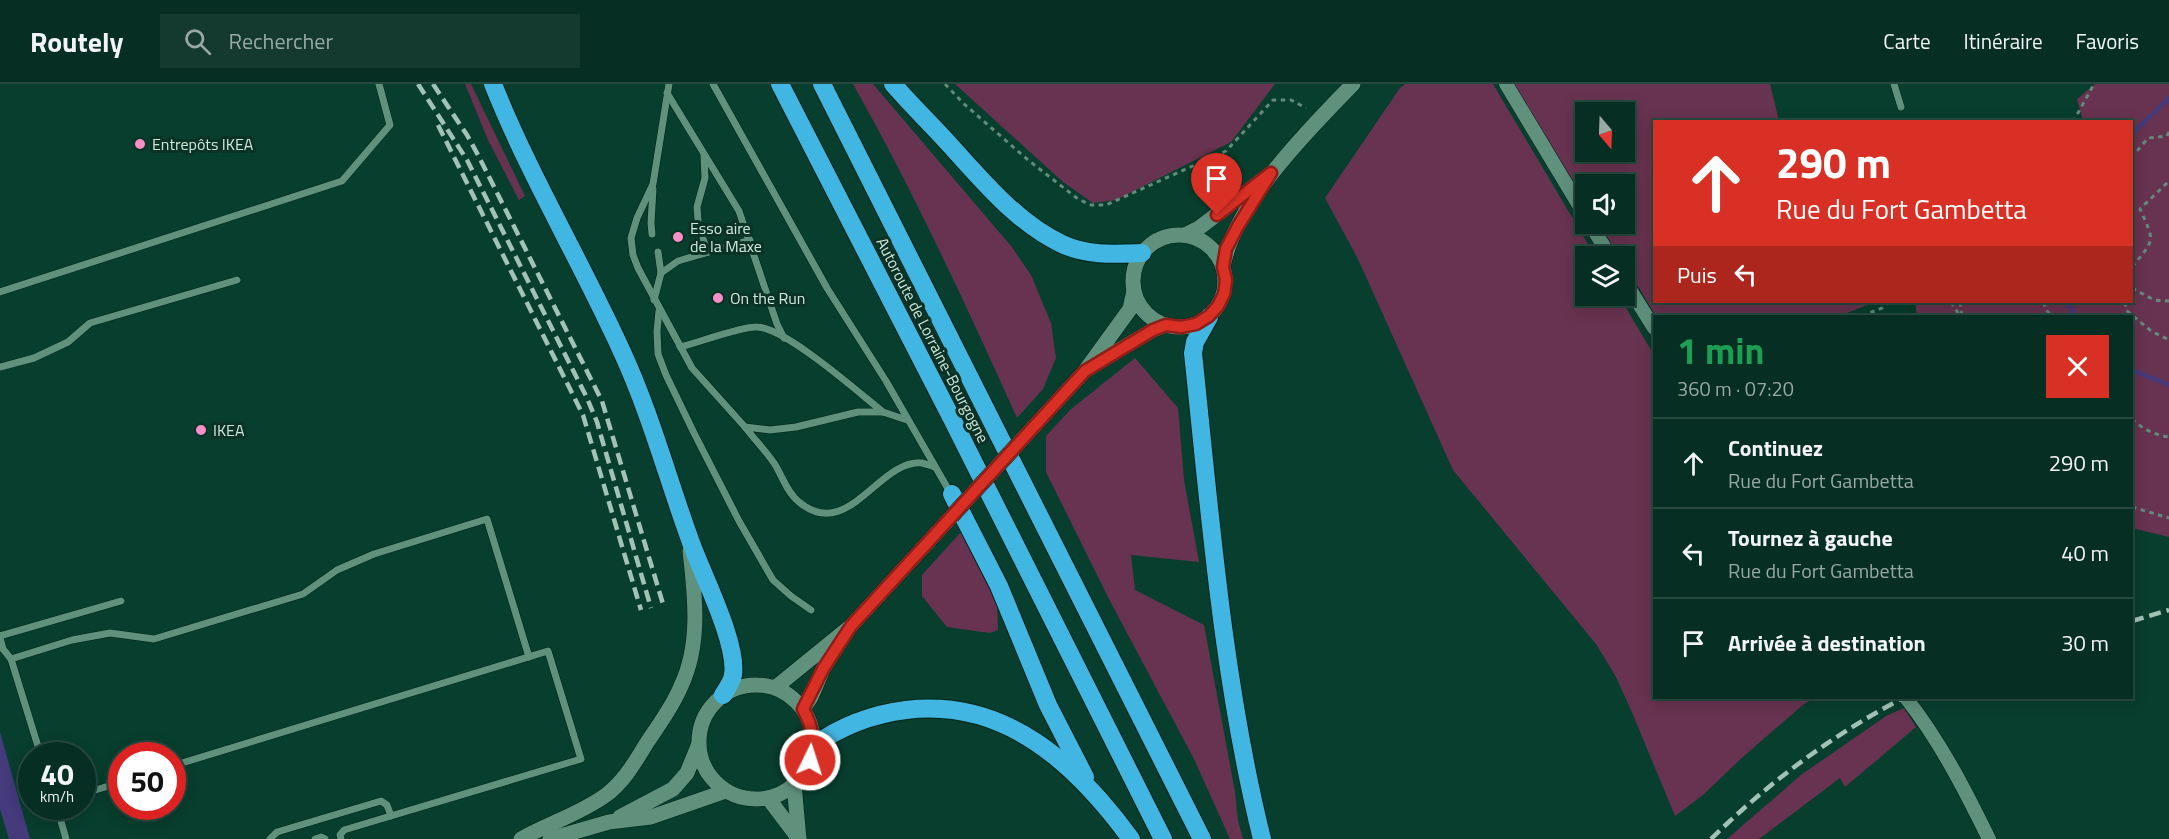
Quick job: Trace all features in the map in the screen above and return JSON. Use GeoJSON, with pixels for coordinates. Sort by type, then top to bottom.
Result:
{"type":"FeatureCollection","features":[{"type":"Feature","properties":{"kind":"highway"},"geometry":{"type":"LineString","coordinates":[[493,84],[508,122],[590,284],[635,382],[689,539],[730,647],[733,675],[723,694]]}},
{"type":"Feature","properties":{"kind":"highway","name":"Autoroute de Lorraine-Bourgogne"},"geometry":{"type":"LineString","coordinates":[[780,84],[1163,839]]}},
{"type":"Feature","properties":{"kind":"highway","name":"Autoroute de Lorraine-Bourgogne"},"geometry":{"type":"LineString","coordinates":[[822,84],[1202,839]]}},
{"type":"Feature","properties":{"kind":"highway"},"geometry":{"type":"LineString","coordinates":[[893,84],[1010,206],[1047,235],[1062,244],[1096,254],[1143,253]]}},
{"type":"Feature","properties":{"kind":"highway"},"geometry":{"type":"LineString","coordinates":[[1209,316],[1195,342],[1193,353],[1227,657],[1248,781],[1262,839]]}},
{"type":"Feature","properties":{"kind":"highway"},"geometry":{"type":"LineString","coordinates":[[952,495],[999,586],[1048,705],[1091,788],[1131,839]]}},
{"type":"Feature","properties":{"kind":"highway"},"geometry":{"type":"LineString","coordinates":[[813,746],[826,737],[858,722],[889,712],[916,709],[974,713],[997,721],[1039,744],[1091,788]]}},
{"type":"Feature","properties":{"kind":"main road"},"geometry":{"type":"LineString","coordinates":[[1185,235],[1199,228],[1271,173],[1353,84]]}},
{"type":"Feature","properties":{"kind":"main road"},"geometry":{"type":"LineString","coordinates":[[1223,267],[1226,249],[1271,173]]}},
{"type":"Feature","properties":{"kind":"main road"},"geometry":{"type":"LineString","coordinates":[[776,687],[851,626],[1085,371],[1130,309],[1134,291],[1134,272],[1143,253],[1154,242],[1169,236],[1185,235],[1198,238],[1218,255],[1226,280],[1224,294],[1218,306],[1209,316],[1188,326],[1166,325],[1151,318],[1141,306],[1134,291]]}},
{"type":"Feature","properties":{"kind":"main road"},"geometry":{"type":"LineString","coordinates":[[1085,371],[1126,345],[1166,325]]}},
{"type":"Feature","properties":{"kind":"main road"},"geometry":{"type":"LineString","coordinates":[[521,839],[543,826],[590,806],[608,793],[626,776],[673,702],[687,672],[695,626],[695,595],[689,539]]}},
{"type":"Feature","properties":{"kind":"main road"},"geometry":{"type":"LineString","coordinates":[[803,709],[823,669],[851,626]]}},
{"type":"Feature","properties":{"kind":"main road"},"geometry":{"type":"LineString","coordinates":[[758,684],[776,687],[791,696],[803,709],[813,733],[813,746],[807,767],[794,784],[782,793],[768,798],[740,797],[726,791],[707,772],[698,746],[699,731],[704,717],[723,694],[739,687],[758,684]]}},
{"type":"Feature","properties":{"kind":"main road"},"geometry":{"type":"LineString","coordinates":[[609,822],[673,789],[687,772],[698,746]]}},
{"type":"Feature","properties":{"kind":"main road"},"geometry":{"type":"LineString","coordinates":[[794,784],[799,839]]}},
{"type":"Feature","properties":{"kind":"main road"},"geometry":{"type":"LineString","coordinates":[[550,839],[609,822],[651,817],[726,791]]}},
{"type":"Feature","properties":{"kind":"main road"},"geometry":{"type":"LineString","coordinates":[[768,798],[799,839]]}},
{"type":"Feature","properties":{"kind":"street"},"geometry":{"type":"LineString","coordinates":[[1506,84],[1575,199]]}},
{"type":"Feature","properties":{"kind":"street"},"geometry":{"type":"LineString","coordinates":[[1635,298],[1653,326]]}},
{"type":"Feature","properties":{"kind":"street"},"geometry":{"type":"LineString","coordinates":[[1907,699],[1962,784],[1989,839]]}},
{"type":"Feature","properties":{"kind":"lane"},"geometry":{"type":"LineString","coordinates":[[0,292],[342,182],[390,125],[379,84]]}},
{"type":"Feature","properties":{"kind":"lane"},"geometry":{"type":"LineString","coordinates":[[652,234],[653,184],[669,84]]}},
{"type":"Feature","properties":{"kind":"lane"},"geometry":{"type":"LineString","coordinates":[[713,84],[827,288],[881,372],[952,495]]}},
{"type":"Feature","properties":{"kind":"lane"},"geometry":{"type":"LineString","coordinates":[[1894,84],[1902,107]]}},
{"type":"Feature","properties":{"kind":"lane"},"geometry":{"type":"LineString","coordinates":[[667,93],[739,211],[777,324],[784,338]]}},
{"type":"Feature","properties":{"kind":"lane"},"geometry":{"type":"LineString","coordinates":[[698,220],[697,207],[705,178],[704,153]]}},
{"type":"Feature","properties":{"kind":"lane"},"geometry":{"type":"LineString","coordinates":[[653,184],[637,218],[631,238],[633,255],[638,268],[692,368],[774,463],[797,501],[810,510],[825,513],[842,510],[857,502],[891,474],[910,465],[921,463],[935,467]]}},
{"type":"Feature","properties":{"kind":"lane"},"geometry":{"type":"LineString","coordinates":[[704,239],[708,252]]}},
{"type":"Feature","properties":{"kind":"lane"},"geometry":{"type":"LineString","coordinates":[[661,273],[678,261],[750,240]]}},
{"type":"Feature","properties":{"kind":"lane"},"geometry":{"type":"LineString","coordinates":[[654,300],[661,273],[658,252]]}},
{"type":"Feature","properties":{"kind":"lane"},"geometry":{"type":"LineString","coordinates":[[0,367],[34,358],[68,342],[90,322],[237,280]]}},
{"type":"Feature","properties":{"kind":"lane"},"geometry":{"type":"LineString","coordinates":[[660,310],[657,331],[658,354],[694,433],[739,521],[773,580],[811,610]]}},
{"type":"Feature","properties":{"kind":"lane"},"geometry":{"type":"LineString","coordinates":[[680,347],[754,326],[768,328],[828,366],[883,412]]}},
{"type":"Feature","properties":{"kind":"lane"},"geometry":{"type":"LineString","coordinates":[[745,427],[770,430],[796,427],[858,412],[883,412],[907,420]]}},
{"type":"Feature","properties":{"kind":"lane"},"geometry":{"type":"LineString","coordinates":[[11,659],[72,640],[110,633],[154,639],[303,594],[337,570],[374,554],[487,519],[529,657]]}},
{"type":"Feature","properties":{"kind":"lane"},"geometry":{"type":"LineString","coordinates":[[37,742],[11,659],[3,649],[0,637],[121,601]]}},
{"type":"Feature","properties":{"kind":"lane"},"geometry":{"type":"LineString","coordinates":[[186,762],[548,651],[581,759],[344,830],[340,835],[341,839]]}},
{"type":"Feature","properties":{"kind":"lane"},"geometry":{"type":"LineString","coordinates":[[270,839],[277,832],[381,801],[387,806],[391,816]]}},
{"type":"Feature","properties":{"kind":"lane"},"geometry":{"type":"LineString","coordinates":[[61,820],[66,839]]}},
{"type":"Feature","properties":{"kind":"lane"},"geometry":{"type":"LineString","coordinates":[[315,839],[321,837],[325,839]]}},
{"type":"Feature","properties":{"kind":"path"},"geometry":{"type":"LineString","coordinates":[[945,84],[963,103],[1028,160],[1078,199],[1091,205],[1107,205],[1226,152],[1273,100],[1291,100],[1306,108]]}},
{"type":"Feature","properties":{"kind":"path"},"geometry":{"type":"LineString","coordinates":[[2074,120],[2094,84]]}},
{"type":"Feature","properties":{"kind":"path"},"geometry":{"type":"LineString","coordinates":[[2133,156],[2148,138],[2168,136],[2169,132]]}},
{"type":"Feature","properties":{"kind":"path"},"geometry":{"type":"LineString","coordinates":[[2133,266],[2150,244],[2151,235],[2140,209],[2169,182]]}},
{"type":"Feature","properties":{"kind":"path"},"geometry":{"type":"LineString","coordinates":[[2133,287],[2154,300],[2169,301]]}},
{"type":"Feature","properties":{"kind":"path"},"geometry":{"type":"LineString","coordinates":[[1864,315],[1888,303]]}},
{"type":"Feature","properties":{"kind":"path"},"geometry":{"type":"LineString","coordinates":[[2133,316],[2151,331],[2169,340]]}},
{"type":"Feature","properties":{"kind":"path"},"geometry":{"type":"LineString","coordinates":[[2133,419],[2139,426],[2158,435],[2169,437]]}},
{"type":"Feature","properties":{"kind":"path"},"geometry":{"type":"LineString","coordinates":[[2133,507],[2169,518]]}},
{"type":"Feature","properties":{"kind":"shaded area"},"geometry":{"type":"Polygon","coordinates":[[[465,84],[471,84],[525,196],[519,200],[488,140],[465,84]]]}},
{"type":"Feature","properties":{"kind":"shaded area"},"geometry":{"type":"Polygon","coordinates":[[[853,84],[873,84],[1011,246],[1031,275],[1051,323],[1056,358],[1043,389],[1017,418],[918,207],[853,84]]]}},
{"type":"Feature","properties":{"kind":"shaded area"},"geometry":{"type":"Polygon","coordinates":[[[955,84],[1275,84],[1231,142],[1116,200],[1093,203],[1063,182],[955,84]]]}},
{"type":"Feature","properties":{"kind":"shaded area"},"geometry":{"type":"Polygon","coordinates":[[[1405,84],[1493,84],[1575,222],[1575,234],[1582,234],[1589,246],[1575,246],[1575,306],[1625,306],[1653,353],[1653,699],[1813,699],[1804,704],[1703,795],[1675,816],[1616,677],[1596,644],[1453,470],[1358,259],[1325,198],[1405,84]]]}},
{"type":"Feature","properties":{"kind":"shaded area"},"geometry":{"type":"Polygon","coordinates":[[[1514,84],[1770,84],[1779,120],[1653,120],[1653,303],[1872,303],[1842,315],[1655,315],[1635,281],[1635,246],[1613,246],[1605,234],[1635,234],[1635,174],[1575,174],[1575,185],[1514,84]]]}},
{"type":"Feature","properties":{"kind":"shaded area"},"geometry":{"type":"Polygon","coordinates":[[[2095,84],[2169,84],[2169,537],[2133,528],[2133,315],[1917,315],[1915,303],[2133,303],[2133,120],[2083,120],[2077,99],[2095,84]]]}},
{"type":"Feature","properties":{"kind":"shaded area"},"geometry":{"type":"Polygon","coordinates":[[[1135,358],[1178,408],[1184,480],[1199,562],[1131,555],[1135,590],[1204,625],[1243,839],[1230,839],[1194,759],[1109,599],[1046,472],[1046,436],[1070,410],[1135,358]]]}},
{"type":"Feature","properties":{"kind":"shaded area"},"geometry":{"type":"Polygon","coordinates":[[[961,532],[997,603],[998,630],[990,633],[947,627],[922,596],[922,575],[961,532]]]}},
{"type":"Feature","properties":{"kind":"shaded area"},"geometry":{"type":"Polygon","coordinates":[[[1904,708],[1916,727],[1845,787],[1840,778],[1759,839],[1727,839],[1801,775],[1886,716],[1904,708]]]}},
{"type":"Feature","properties":{"kind":"shaded area"},"geometry":{"type":"Polygon","coordinates":[[[0,732],[18,796],[18,820],[25,820],[30,839],[9,839],[0,809],[0,732]]]}},
{"type":"Feature","properties":{"kind":"waterway"},"geometry":{"type":"LineString","coordinates":[[2133,133],[2169,98]]}},
{"type":"Feature","properties":{"kind":"waterway"},"geometry":{"type":"LineString","coordinates":[[2067,303],[2075,315]]}},
{"type":"Feature","properties":{"kind":"waterway"},"geometry":{"type":"LineString","coordinates":[[2133,370],[2169,385]]}},
{"type":"Feature","properties":{"kind":"railway"},"geometry":{"type":"LineString","coordinates":[[418,84],[467,160],[587,398],[597,422],[651,608]]}},
{"type":"Feature","properties":{"kind":"railway"},"geometry":{"type":"LineString","coordinates":[[433,84],[478,155],[602,401],[663,604]]}},
{"type":"Feature","properties":{"kind":"railway"},"geometry":{"type":"LineString","coordinates":[[438,125],[583,415],[641,610]]}},
{"type":"Feature","properties":{"kind":"railway"},"geometry":{"type":"LineString","coordinates":[[2133,621],[2169,610]]}},
{"type":"Feature","properties":{"kind":"railway"},"geometry":{"type":"LineString","coordinates":[[1711,839],[1802,761],[1851,728],[1901,699]]}},
{"type":"Feature","properties":{"kind":"place","name":"Entrepôts IKEA"},"geometry":{"type":"Point","coordinates":[140,144]}},
{"type":"Feature","properties":{"kind":"place","name":"Esso aire de la Maxe"},"geometry":{"type":"Point","coordinates":[678,237]}},
{"type":"Feature","properties":{"kind":"place","name":"On the Run"},"geometry":{"type":"Point","coordinates":[718,298]}},
{"type":"Feature","properties":{"kind":"place","name":"IKEA"},"geometry":{"type":"Point","coordinates":[201,430]}},
{"type":"Feature","properties":{"kind":"route"},"geometry":{"type":"LineString","coordinates":[[810,760],[813,733],[803,709],[823,669],[851,626],[1085,371],[1153,330],[1166,325],[1181,327],[1196,324],[1209,316],[1218,306],[1224,294],[1226,280],[1223,267],[1226,249],[1271,173],[1217,215]]}}]}
